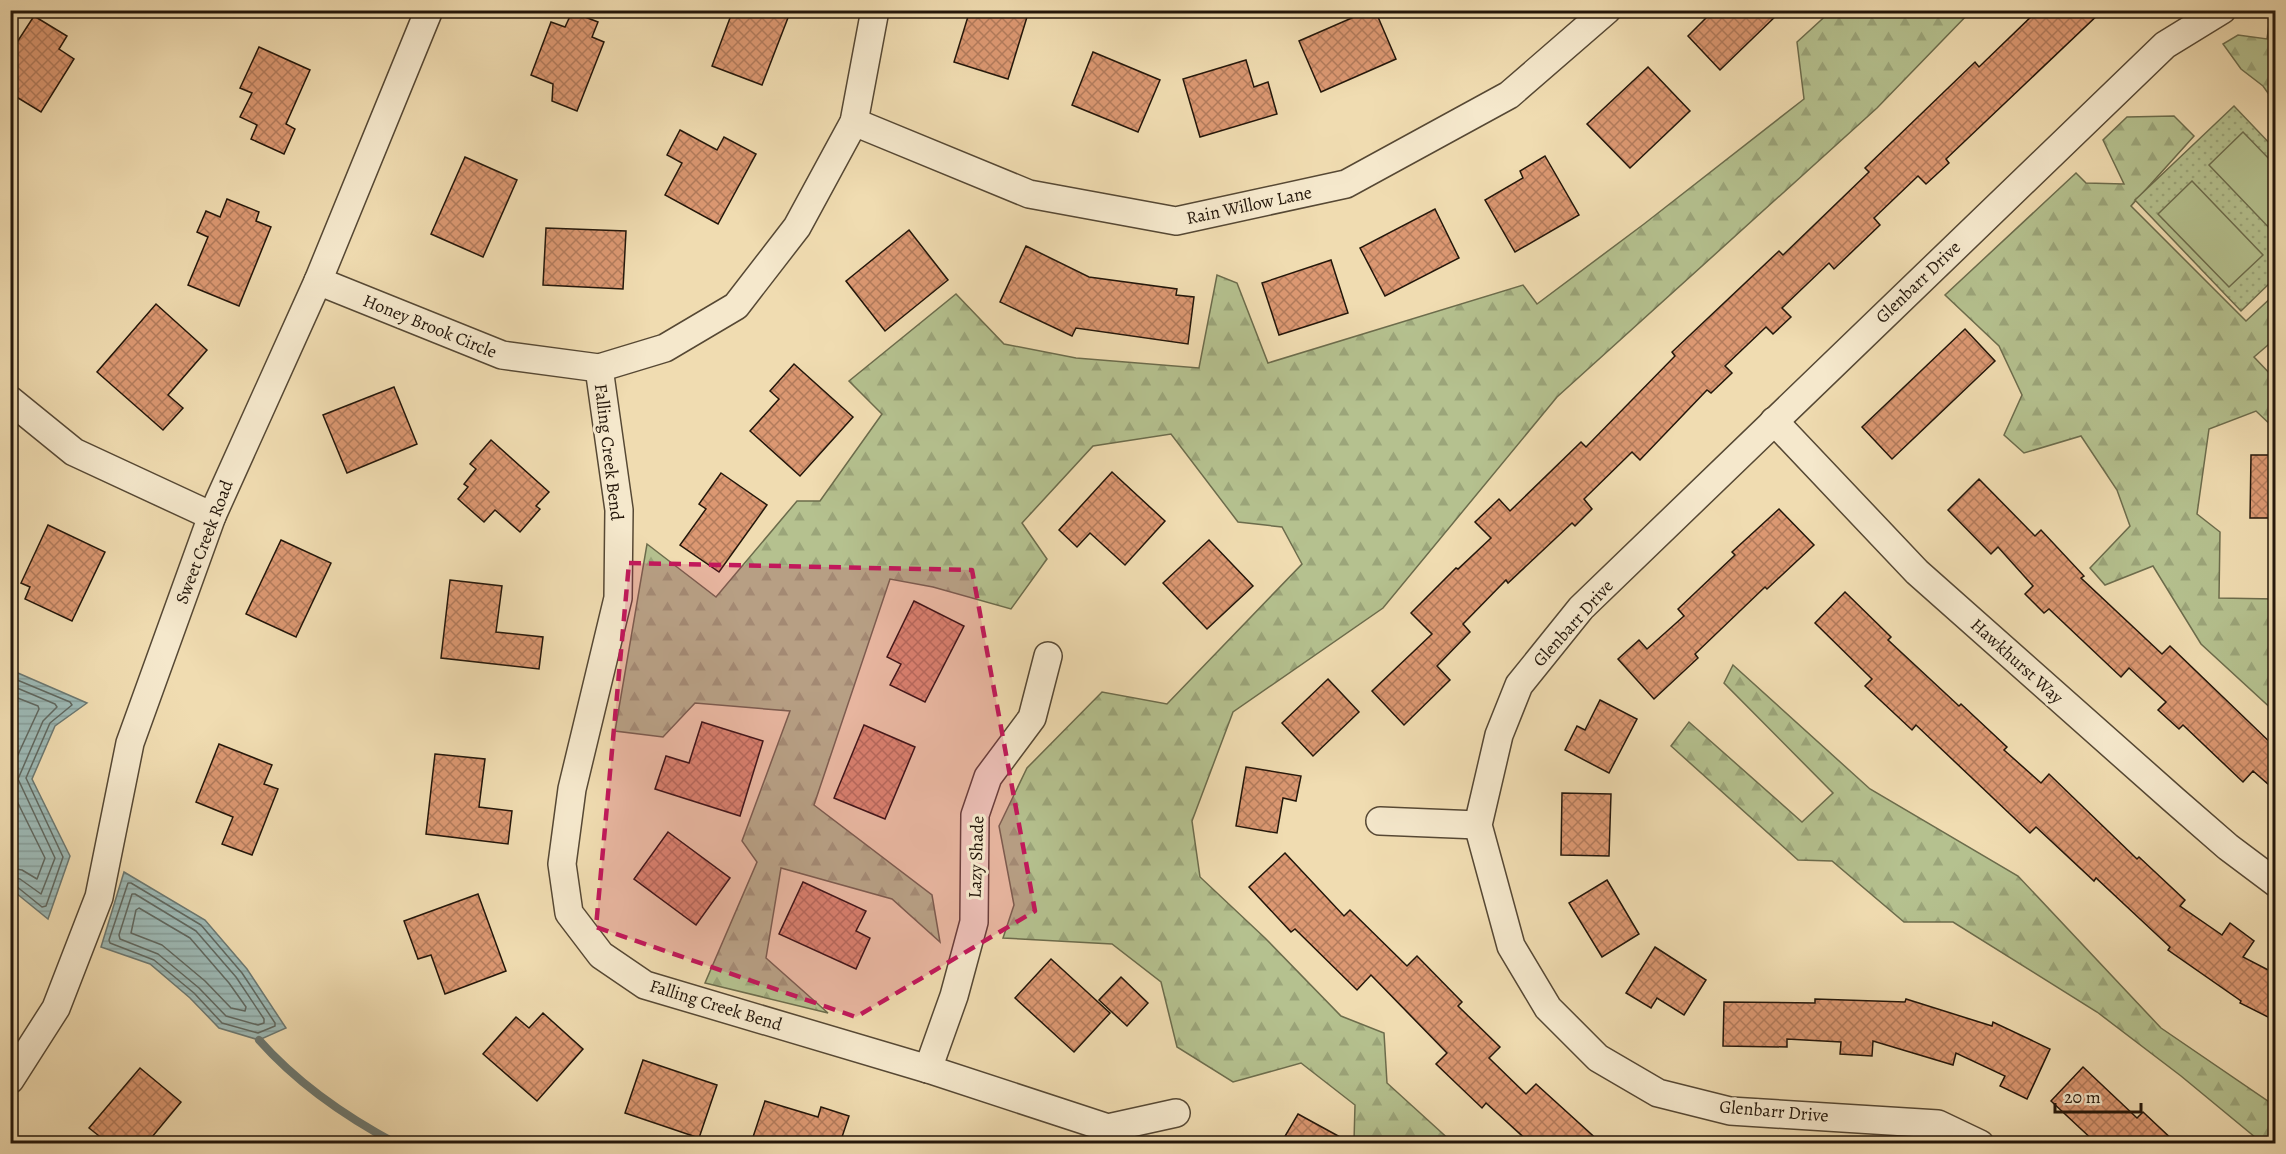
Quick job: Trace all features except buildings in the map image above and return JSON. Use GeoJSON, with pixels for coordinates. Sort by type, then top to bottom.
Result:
{"type":"FeatureCollection","features":[{"type":"Feature","properties":{"kind":"street","name":"Sweet Creek Road"},"geometry":{"type":"LineString","coordinates":[[10,1080],[56,1008],[99,897],[130,743],[212,516],[318,280],[429,10]]}},
{"type":"Feature","properties":{"kind":"street","name":"Honey Brook Circle"},"geometry":{"type":"LineString","coordinates":[[318,280],[502,355],[599,368],[665,348],[736,306],[797,227],[854,122],[875,10]]}},
{"type":"Feature","properties":{"kind":"street","name":"Rain Willow Lane"},"geometry":{"type":"LineString","coordinates":[[854,122],[1029,194],[1176,220],[1346,184],[1509,95],[1607,10]]}},
{"type":"Feature","properties":{"kind":"street","name":"Glenbarr Drive"},"geometry":{"type":"LineString","coordinates":[[1980,1143],[1938,1124],[1730,1111],[1658,1093],[1598,1058],[1548,1008],[1511,946],[1478,825],[1499,735],[1519,685],[1581,608],[2164,45],[2222,10]]}},
{"type":"Feature","properties":{"kind":"street","name":"Falling Creek Bend"},"geometry":{"type":"LineString","coordinates":[[599,368],[619,510],[618,598],[572,789],[562,864],[569,913],[601,955],[645,985],[928,1069],[1108,1128],[1176,1113]]}},
{"type":"Feature","properties":{"kind":"street"},"geometry":{"type":"LineString","coordinates":[[10,400],[74,452],[212,516]]}},
{"type":"Feature","properties":{"kind":"street","name":"Hawkhurst Way"},"geometry":{"type":"LineString","coordinates":[[1774,422],[1917,572],[2210,831],[2276,883]]}},
{"type":"Feature","properties":{"kind":"street","name":"Lazy Shade"},"geometry":{"type":"LineString","coordinates":[[928,1069],[954,996],[974,922],[975,815],[988,777],[1032,718],[1048,656]]}},
{"type":"Feature","properties":{"kind":"street"},"geometry":{"type":"LineString","coordinates":[[1380,821],[1478,825]]}},
{"type":"Feature","properties":{"kind":"highlighted area"},"geometry":{"type":"Polygon","coordinates":[[[629,563],[972,570],[1035,911],[856,1017],[596,927],[629,563]]]}},
{"type":"Feature","properties":{"kind":"green space"},"geometry":{"type":"Polygon","coordinates":[[[1831,11],[1971,11],[1877,108],[1557,397],[1383,608],[1233,712],[1192,821],[1200,877],[1265,938],[1341,1016],[1384,1033],[1387,1083],[1453,1143],[1357,1143],[1354,1141],[1355,1105],[1301,1063],[1233,1082],[1177,1047],[1161,982],[1112,944],[1003,938],[1014,905],[999,826],[1027,768],[1102,692],[1167,704],[1302,564],[1282,527],[1238,522],[1171,434],[1093,446],[1022,523],[1047,559],[1011,609],[933,587],[890,579],[814,805],[932,895],[940,942],[892,899],[781,868],[766,958],[828,1013],[705,983],[757,862],[742,841],[790,711],[695,703],[663,737],[615,731],[647,544],[716,597],[797,501],[820,501],[882,414],[849,381],[956,294],[1004,344],[1076,358],[1199,368],[1217,275],[1237,283],[1268,363],[1523,285],[1537,304],[1804,99],[1797,42],[1831,11]]]}},
{"type":"Feature","properties":{"kind":"green space"},"geometry":{"type":"Polygon","coordinates":[[[2275,21],[2275,103],[2263,86],[2241,69],[2223,44],[2238,35],[2267,39],[2269,24],[2275,21]]]}},
{"type":"Feature","properties":{"kind":"green space"},"geometry":{"type":"Polygon","coordinates":[[[2234,106],[2275,149],[2275,278],[2241,311],[2135,200],[2234,106]]]}},
{"type":"Feature","properties":{"kind":"green space"},"geometry":{"type":"Polygon","coordinates":[[[2174,116],[2194,136],[2131,206],[2246,321],[2275,294],[2275,339],[2254,357],[2275,379],[2275,429],[2256,411],[2209,429],[2197,514],[2220,532],[2219,598],[2275,599],[2270,628],[2275,632],[2275,712],[2201,644],[2153,566],[2105,585],[2090,568],[2130,526],[2117,490],[2081,436],[2024,453],[2004,435],[2022,395],[1999,346],[1945,295],[2076,173],[2086,183],[2124,184],[2103,140],[2127,117],[2174,116]]]}},
{"type":"Feature","properties":{"kind":"green space"},"geometry":{"type":"Polygon","coordinates":[[[2243,132],[2275,165],[2275,234],[2209,165],[2243,132]]]}},
{"type":"Feature","properties":{"kind":"green space"},"geometry":{"type":"Polygon","coordinates":[[[2192,181],[2263,255],[2229,287],[2158,214],[2192,181]]]}},
{"type":"Feature","properties":{"kind":"green space"},"geometry":{"type":"Polygon","coordinates":[[[1733,665],[1870,789],[2018,876],[2161,1028],[2275,1106],[2275,1143],[2261,1142],[2181,1076],[2097,1012],[1953,922],[1904,922],[1832,861],[1798,860],[1671,746],[1689,722],[1802,822],[1833,793],[1724,683],[1733,665]]]}},
{"type":"Feature","properties":{"kind":"water"},"geometry":{"type":"Polygon","coordinates":[[[11,670],[87,703],[55,726],[32,779],[70,856],[48,919],[11,889],[11,670]]]}},
{"type":"Feature","properties":{"kind":"water"},"geometry":{"type":"Polygon","coordinates":[[[124,872],[205,920],[247,969],[286,1028],[259,1040],[219,1028],[190,998],[150,964],[101,947],[124,872]]]}},
{"type":"Feature","properties":{"kind":"waterway"},"geometry":{"type":"LineString","coordinates":[[259,1040],[306,1085],[359,1123],[397,1144]]}}]}
